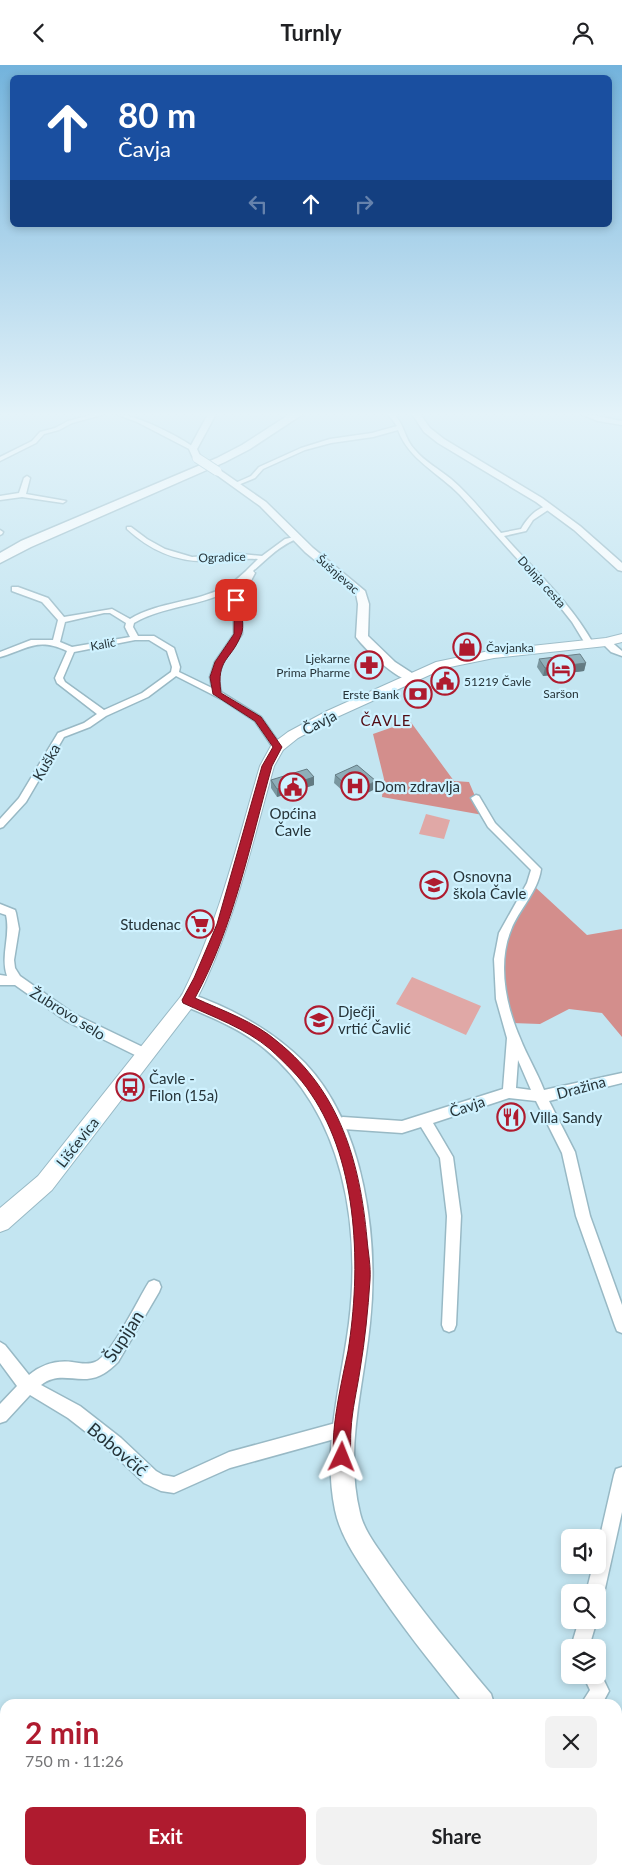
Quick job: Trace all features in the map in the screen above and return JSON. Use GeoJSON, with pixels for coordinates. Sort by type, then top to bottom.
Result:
{"type":"FeatureCollection","features":[{"type":"Feature","properties":{"kind":"highway"},"geometry":{"type":"LineString","coordinates":[[0,552],[115,498]]}},
{"type":"Feature","properties":{"kind":"highway"},"geometry":{"type":"LineString","coordinates":[[0,559],[34,540],[131,498]]}},
{"type":"Feature","properties":{"kind":"main road"},"geometry":{"type":"LineString","coordinates":[[255,498],[276,515],[297,537]]}},
{"type":"Feature","properties":{"kind":"main road"},"geometry":{"type":"LineString","coordinates":[[535,498],[578,528],[622,568]]}},
{"type":"Feature","properties":{"kind":"main road","name":"Šušnjevac"},"geometry":{"type":"LineString","coordinates":[[297,537],[361,593],[366,601],[364,615],[360,623],[362,637],[391,665],[394,675],[406,680]]}},
{"type":"Feature","properties":{"kind":"main road","name":"Čavja"},"geometry":{"type":"LineString","coordinates":[[146,1055],[188,1000],[223,924],[267,766],[277,747],[294,735],[332,714],[441,665],[462,659],[526,649],[606,642],[622,638]]}},
{"type":"Feature","properties":{"kind":"main road"},"geometry":{"type":"LineString","coordinates":[[188,1000],[249,1028],[273,1045],[298,1068],[316,1091],[334,1125],[348,1162],[356,1198],[363,1278],[357,1340],[343,1429],[341,1472],[347,1512],[361,1543],[408,1613],[478,1699]]}},
{"type":"Feature","properties":{"kind":"main road","name":"Lišćevica"},"geometry":{"type":"LineString","coordinates":[[1,1220],[45,1183],[146,1055]]}},
{"type":"Feature","properties":{"kind":"street"},"geometry":{"type":"LineString","coordinates":[[45,498],[63,501]]}},
{"type":"Feature","properties":{"kind":"street","name":"Dolnja cesta"},"geometry":{"type":"LineString","coordinates":[[466,498],[554,594],[581,627],[589,643]]}},
{"type":"Feature","properties":{"kind":"street"},"geometry":{"type":"LineString","coordinates":[[501,535],[524,530],[530,519],[549,507]]}},
{"type":"Feature","properties":{"kind":"street","name":"Ogradice"},"geometry":{"type":"LineString","coordinates":[[129,528],[143,541],[159,550],[179,555],[200,559],[244,556],[264,558]]}},
{"type":"Feature","properties":{"kind":"street"},"geometry":{"type":"LineString","coordinates":[[130,622],[158,609],[222,591],[235,583],[286,541],[297,537]]}},
{"type":"Feature","properties":{"kind":"street"},"geometry":{"type":"LineString","coordinates":[[217,694],[214,677],[219,662],[238,634],[236,600],[254,567]]}},
{"type":"Feature","properties":{"kind":"street"},"geometry":{"type":"LineString","coordinates":[[15,589],[45,600],[62,620]]}},
{"type":"Feature","properties":{"kind":"street"},"geometry":{"type":"LineString","coordinates":[[62,620],[112,611],[130,622]]}},
{"type":"Feature","properties":{"kind":"street"},"geometry":{"type":"LineString","coordinates":[[56,643],[62,620]]}},
{"type":"Feature","properties":{"kind":"street"},"geometry":{"type":"LineString","coordinates":[[130,622],[130,627],[136,638],[150,638],[171,650],[176,667],[175,673],[217,694],[258,719],[277,747]]}},
{"type":"Feature","properties":{"kind":"street","name":"Kalić"},"geometry":{"type":"LineString","coordinates":[[0,655],[31,642],[56,643],[71,650],[136,638]]}},
{"type":"Feature","properties":{"kind":"street"},"geometry":{"type":"LineString","coordinates":[[606,642],[614,650],[622,654]]}},
{"type":"Feature","properties":{"kind":"street","name":"Kalić"},"geometry":{"type":"LineString","coordinates":[[71,650],[59,678],[61,683],[104,714]]}},
{"type":"Feature","properties":{"kind":"street","name":"Kuška"},"geometry":{"type":"LineString","coordinates":[[0,825],[23,800],[62,735],[91,723],[104,714],[145,695],[175,673]]}},
{"type":"Feature","properties":{"kind":"street"},"geometry":{"type":"LineString","coordinates":[[476,798],[491,825],[536,869],[532,885],[518,903],[506,926],[500,945],[498,985],[513,1037],[568,1152],[584,1216],[622,1326]]}},
{"type":"Feature","properties":{"kind":"street","name":"Žubrovo selo"},"geometry":{"type":"LineString","coordinates":[[0,908],[11,913],[14,920],[15,931],[7,954],[13,977],[42,999],[92,1031],[146,1055]]}},
{"type":"Feature","properties":{"kind":"street","name":"Žubrovo selo"},"geometry":{"type":"LineString","coordinates":[[0,980],[18,981]]}},
{"type":"Feature","properties":{"kind":"street"},"geometry":{"type":"LineString","coordinates":[[509,1093],[513,1037]]}},
{"type":"Feature","properties":{"kind":"street","name":"Dražina"},"geometry":{"type":"LineString","coordinates":[[540,1096],[559,1095],[602,1080],[622,1078]]}},
{"type":"Feature","properties":{"kind":"street","name":"Čavja"},"geometry":{"type":"LineString","coordinates":[[334,1125],[343,1123],[402,1127],[509,1093],[540,1096]]}},
{"type":"Feature","properties":{"kind":"street"},"geometry":{"type":"LineString","coordinates":[[425,1121],[446,1157],[454,1216],[449,1325]]}},
{"type":"Feature","properties":{"kind":"street","name":"Šupijan"},"geometry":{"type":"LineString","coordinates":[[0,1415],[29,1386],[48,1371],[100,1370],[113,1357],[154,1287]]}},
{"type":"Feature","properties":{"kind":"street","name":"Bobovčić"},"geometry":{"type":"LineString","coordinates":[[0,1351],[18,1376],[29,1386],[74,1412],[114,1444],[150,1477],[161,1483],[174,1485],[229,1460],[343,1429]]}},
{"type":"Feature","properties":{"kind":"street"},"geometry":{"type":"LineString","coordinates":[[597,1584],[622,1475]]}},
{"type":"Feature","properties":{"kind":"street"},"geometry":{"type":"LineString","coordinates":[[594,1699],[600,1691],[596,1684]]}},
{"type":"Feature","properties":{"kind":"shaded area"},"geometry":{"type":"Polygon","coordinates":[[[410,721],[454,781],[469,782],[483,815],[382,797],[384,779],[373,734],[410,721]]]}},
{"type":"Feature","properties":{"kind":"shaded area"},"geometry":{"type":"Polygon","coordinates":[[[426,814],[450,820],[444,839],[419,834],[426,814]]]}},
{"type":"Feature","properties":{"kind":"shaded area"},"geometry":{"type":"Polygon","coordinates":[[[535,887],[587,935],[622,929],[622,1037],[602,1013],[569,1009],[540,1024],[512,1023],[503,984],[504,942],[535,887]]]}},
{"type":"Feature","properties":{"kind":"shaded area"},"geometry":{"type":"Polygon","coordinates":[[[412,977],[481,1006],[466,1035],[396,1004],[412,977]]]}},
{"type":"Feature","properties":{"kind":"building"},"geometry":{"type":"Polygon","coordinates":[[[580,654],[586,663],[545,668],[539,659],[580,654]]]}},
{"type":"Feature","properties":{"kind":"building"},"geometry":{"type":"Polygon","coordinates":[[[357,765],[376,781],[354,792],[335,775],[357,765]]]}},
{"type":"Feature","properties":{"kind":"building"},"geometry":{"type":"Polygon","coordinates":[[[307,769],[314,777],[277,789],[271,780],[307,769]]]}},
{"type":"Feature","properties":{"kind":"place","name":"Čavjanka"},"geometry":{"type":"Point","coordinates":[467,647]}},
{"type":"Feature","properties":{"kind":"place","name":"Ljekarne Prima Pharme"},"geometry":{"type":"Point","coordinates":[369,665]}},
{"type":"Feature","properties":{"kind":"place","name":"Saršon"},"geometry":{"type":"Point","coordinates":[561,669]}},
{"type":"Feature","properties":{"kind":"place","name":"51219 Čavle"},"geometry":{"type":"Point","coordinates":[445,681]}},
{"type":"Feature","properties":{"kind":"place","name":"Erste Bank"},"geometry":{"type":"Point","coordinates":[418,694]}},
{"type":"Feature","properties":{"kind":"place","name":"Dom zdravlja"},"geometry":{"type":"Point","coordinates":[355,786]}},
{"type":"Feature","properties":{"kind":"place","name":"Općina Čavle"},"geometry":{"type":"Point","coordinates":[293,787]}},
{"type":"Feature","properties":{"kind":"place","name":"Osnovna škola Čavle"},"geometry":{"type":"Point","coordinates":[434,885]}},
{"type":"Feature","properties":{"kind":"place","name":"Studenac"},"geometry":{"type":"Point","coordinates":[200,924]}},
{"type":"Feature","properties":{"kind":"place","name":"Dječji vrtić Čavlić"},"geometry":{"type":"Point","coordinates":[319,1020]}},
{"type":"Feature","properties":{"kind":"place","name":"Čavle - Filon (15a)"},"geometry":{"type":"Point","coordinates":[130,1087]}},
{"type":"Feature","properties":{"kind":"place","name":"Villa Sandy"},"geometry":{"type":"Point","coordinates":[511,1117]}},
{"type":"Feature","properties":{"kind":"district","name":"ČAVLE"},"geometry":{"type":"Point","coordinates":[386,720]}},
{"type":"Feature","properties":{"kind":"route"},"geometry":{"type":"LineString","coordinates":[[236,600],[238,634],[219,662],[214,677],[217,694],[258,719],[277,747],[267,766],[259,791],[223,924],[210,956],[188,1000],[249,1028],[273,1045],[298,1068],[316,1091],[334,1125],[348,1162],[356,1198],[363,1278],[360,1321],[343,1429],[342,1457]]}}]}
